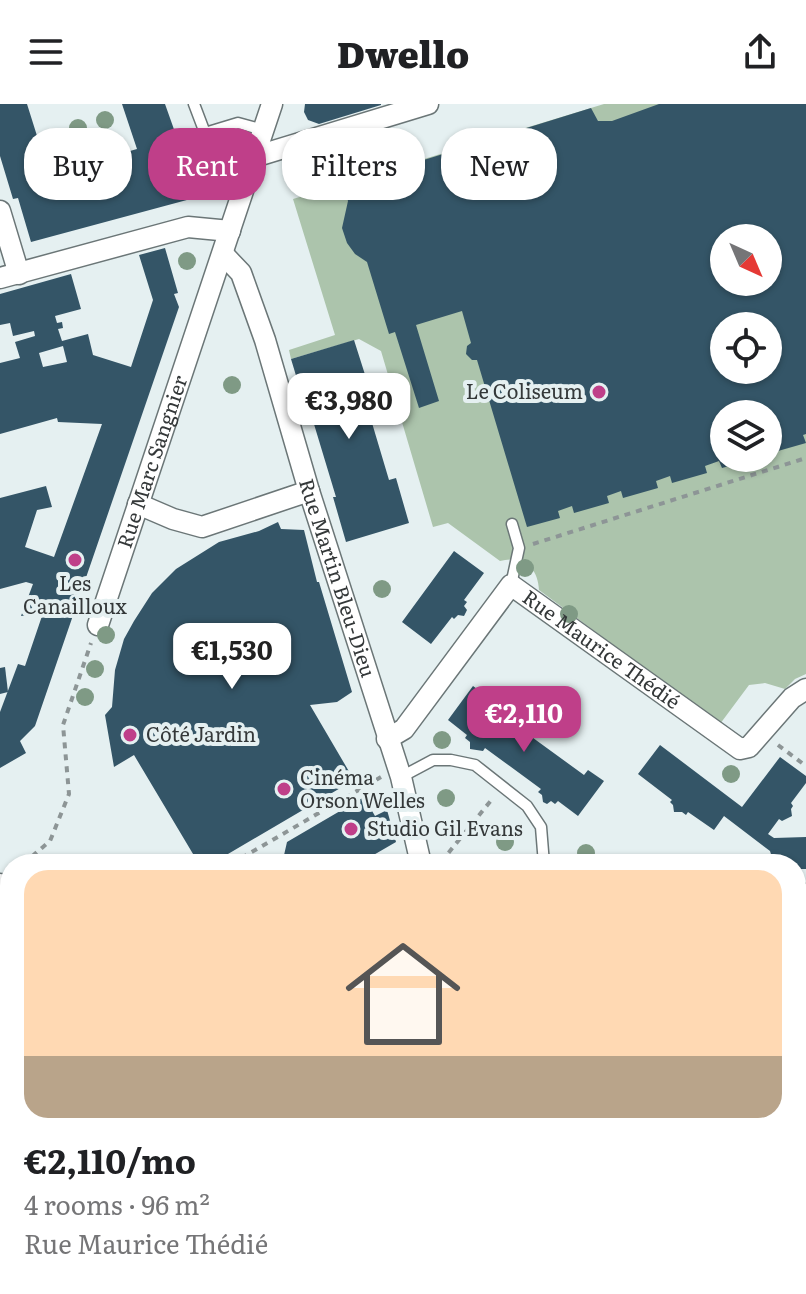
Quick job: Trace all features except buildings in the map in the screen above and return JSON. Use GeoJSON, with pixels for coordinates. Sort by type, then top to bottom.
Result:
{"type":"FeatureCollection","features":[{"type":"Feature","properties":{"kind":"street","name":"Rue Marc Sangnier"},"geometry":{"type":"LineString","coordinates":[[264,128],[272,104]]}},
{"type":"Feature","properties":{"kind":"street"},"geometry":{"type":"LineString","coordinates":[[266,153],[428,104]]}},
{"type":"Feature","properties":{"kind":"street","name":"Rue Marc Sangnier"},"geometry":{"type":"LineString","coordinates":[[98,625],[240,200]]}},
{"type":"Feature","properties":{"kind":"street"},"geometry":{"type":"LineString","coordinates":[[0,211],[10,276],[188,227],[230,231]]}},
{"type":"Feature","properties":{"kind":"street","name":"Rue Martin Bleu-Dieu"},"geometry":{"type":"LineString","coordinates":[[223,254],[241,273],[265,340],[309,491],[399,772],[419,854]]}},
{"type":"Feature","properties":{"kind":"street"},"geometry":{"type":"LineString","coordinates":[[138,504],[202,527],[309,491]]}},
{"type":"Feature","properties":{"kind":"street","name":"Rue Maurice Thédié"},"geometry":{"type":"LineString","coordinates":[[387,739],[404,729],[511,585],[740,749],[749,747],[763,734]]}},
{"type":"Feature","properties":{"kind":"street"},"geometry":{"type":"LineString","coordinates":[[763,734],[792,698],[806,689]]}},
{"type":"Feature","properties":{"kind":"lane"},"geometry":{"type":"LineString","coordinates":[[194,104],[203,128]]}},
{"type":"Feature","properties":{"kind":"lane"},"geometry":{"type":"LineString","coordinates":[[222,128],[238,123],[256,128]]}},
{"type":"Feature","properties":{"kind":"lane"},"geometry":{"type":"LineString","coordinates":[[511,585],[519,548],[512,524]]}},
{"type":"Feature","properties":{"kind":"lane"},"geometry":{"type":"LineString","coordinates":[[399,772],[433,760],[475,765],[527,806],[541,827],[544,854]]}},
{"type":"Feature","properties":{"kind":"path"},"geometry":{"type":"LineString","coordinates":[[519,548],[806,458]]}},
{"type":"Feature","properties":{"kind":"path"},"geometry":{"type":"LineString","coordinates":[[35,854],[50,841],[69,794],[63,725],[98,625]]}},
{"type":"Feature","properties":{"kind":"path"},"geometry":{"type":"LineString","coordinates":[[763,734],[806,766]]}},
{"type":"Feature","properties":{"kind":"path"},"geometry":{"type":"LineString","coordinates":[[249,854],[399,772]]}},
{"type":"Feature","properties":{"kind":"path"},"geometry":{"type":"LineString","coordinates":[[447,854],[502,786]]}},
{"type":"Feature","properties":{"kind":"green space","name":"Le Coliseum"},"geometry":{"type":"Polygon","coordinates":[[[604,104],[806,104],[806,674],[785,689],[765,683],[749,685],[720,724],[539,590],[536,575],[528,565],[516,560],[500,561],[448,523],[433,527],[381,351],[359,339],[291,359],[289,350],[335,335],[293,200],[425,200],[425,159],[441,154],[441,200],[557,200],[557,128],[525,128],[604,104]]]}},
{"type":"Feature","properties":{"kind":"place","name":"Le Coliseum"},"geometry":{"type":"Point","coordinates":[599,392]}},
{"type":"Feature","properties":{"kind":"place","name":"Les Canailloux"},"geometry":{"type":"Point","coordinates":[75,560]}},
{"type":"Feature","properties":{"kind":"place","name":"Côté Jardin"},"geometry":{"type":"Point","coordinates":[130,735]}},
{"type":"Feature","properties":{"kind":"place","name":"Cinéma Orson Welles"},"geometry":{"type":"Point","coordinates":[284,789]}},
{"type":"Feature","properties":{"kind":"place","name":"Studio Gil Evans"},"geometry":{"type":"Point","coordinates":[351,829]}}]}
